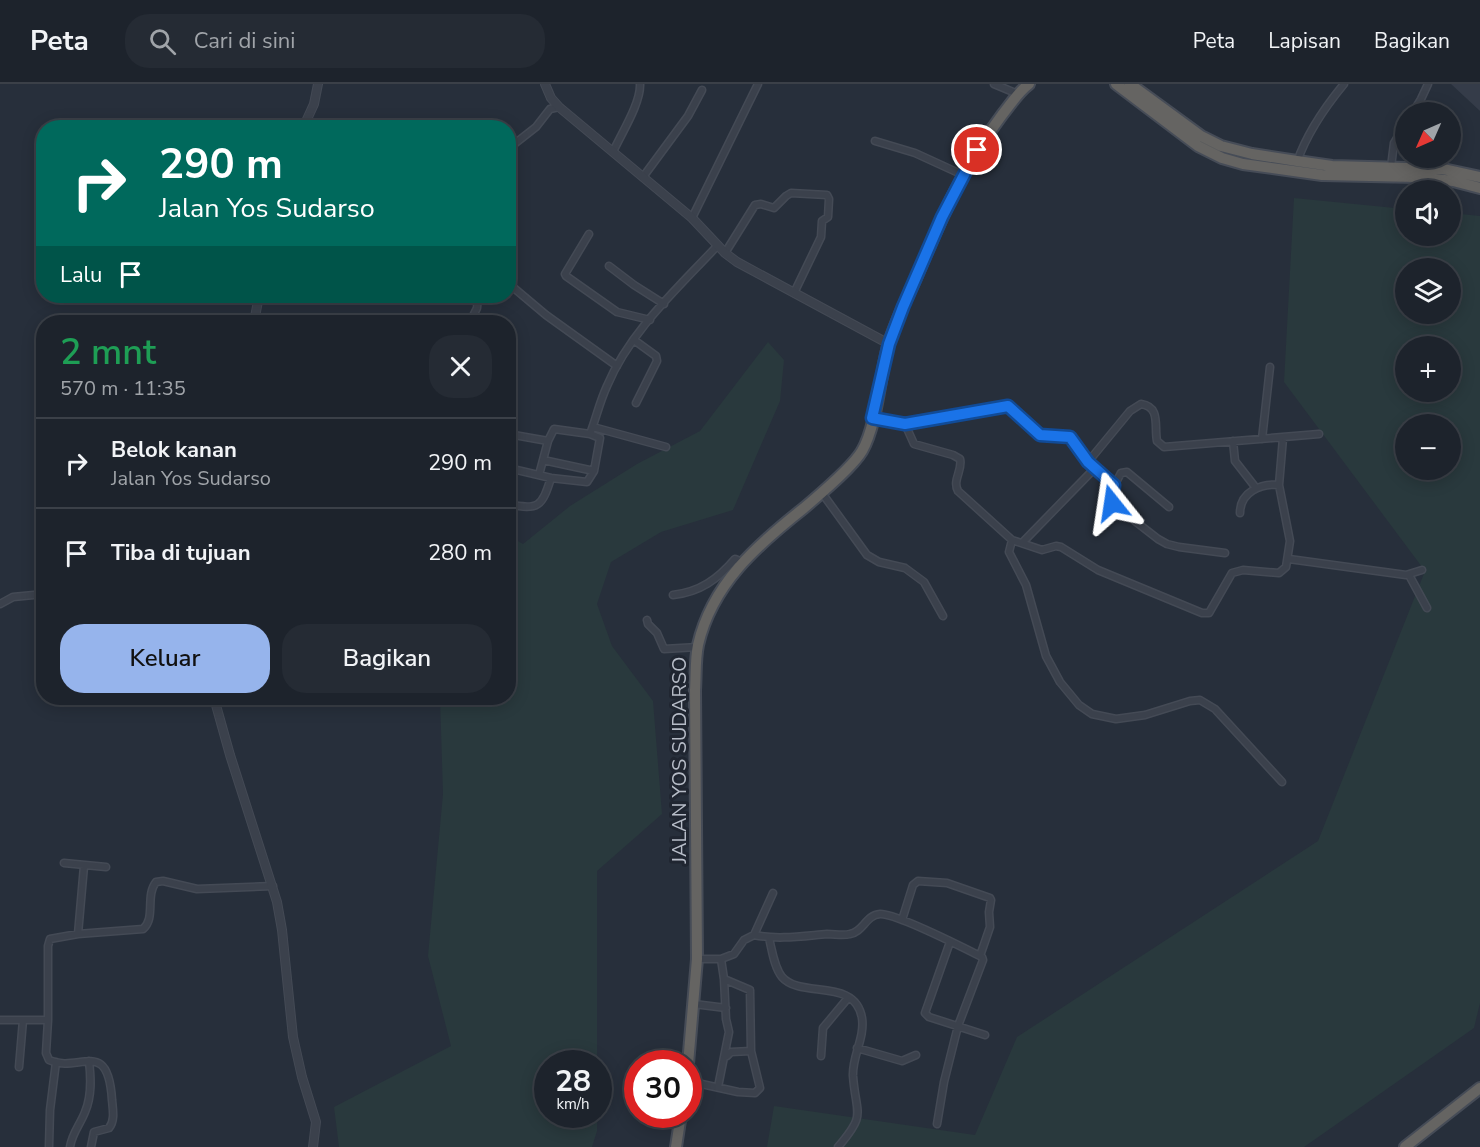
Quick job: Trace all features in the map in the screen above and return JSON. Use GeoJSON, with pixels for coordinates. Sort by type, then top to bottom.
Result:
{"type":"FeatureCollection","features":[{"type":"Feature","properties":{"kind":"highway"},"geometry":{"type":"LineString","coordinates":[[1116,84],[1210,153],[1244,164],[1443,169],[1480,177]]}},
{"type":"Feature","properties":{"kind":"highway"},"geometry":{"type":"LineString","coordinates":[[1130,84],[1213,143],[1336,177],[1418,177],[1453,181],[1480,188]]}},
{"type":"Feature","properties":{"kind":"highway","name":"JALAN YOS SUDARSO"},"geometry":{"type":"LineString","coordinates":[[689,1050],[697,959],[695,690],[698,647],[704,623],[714,602],[742,562],[763,541],[822,493],[861,452],[872,418],[889,344],[942,217],[988,133],[1023,88]]}},
{"type":"Feature","properties":{"kind":"highway"},"geometry":{"type":"LineString","coordinates":[[1406,1147],[1480,1088]]}},
{"type":"Feature","properties":{"kind":"highway"},"geometry":{"type":"LineString","coordinates":[[676,1147],[679,1128]]}},
{"type":"Feature","properties":{"kind":"street"},"geometry":{"type":"LineString","coordinates":[[307,120],[314,104],[318,84]]}},
{"type":"Feature","properties":{"kind":"street"},"geometry":{"type":"LineString","coordinates":[[545,84],[551,98],[559,107],[692,218],[725,253],[737,262],[889,344]]}},
{"type":"Feature","properties":{"kind":"street"},"geometry":{"type":"LineString","coordinates":[[613,152],[640,92],[640,84]]}},
{"type":"Feature","properties":{"kind":"street"},"geometry":{"type":"LineString","coordinates":[[692,218],[758,84]]}},
{"type":"Feature","properties":{"kind":"street"},"geometry":{"type":"LineString","coordinates":[[994,84],[1023,88]]}},
{"type":"Feature","properties":{"kind":"street"},"geometry":{"type":"LineString","coordinates":[[1295,166],[1328,103],[1344,84]]}},
{"type":"Feature","properties":{"kind":"street"},"geometry":{"type":"LineString","coordinates":[[1419,102],[1428,84]]}},
{"type":"Feature","properties":{"kind":"street"},"geometry":{"type":"LineString","coordinates":[[643,177],[688,116],[702,90]]}},
{"type":"Feature","properties":{"kind":"street"},"geometry":{"type":"LineString","coordinates":[[516,143],[536,127],[550,109],[559,107]]}},
{"type":"Feature","properties":{"kind":"street"},"geometry":{"type":"LineString","coordinates":[[875,141],[915,153],[963,175]]}},
{"type":"Feature","properties":{"kind":"street"},"geometry":{"type":"LineString","coordinates":[[1391,167],[1395,141]]}},
{"type":"Feature","properties":{"kind":"street"},"geometry":{"type":"LineString","coordinates":[[725,253],[755,206],[761,204],[774,208],[791,193],[827,195],[829,199],[828,217],[822,221],[821,237],[794,293]]}},
{"type":"Feature","properties":{"kind":"street"},"geometry":{"type":"LineString","coordinates":[[589,234],[566,276],[617,312],[650,320]]}},
{"type":"Feature","properties":{"kind":"street"},"geometry":{"type":"LineString","coordinates":[[591,430],[607,386],[634,340],[718,246]]}},
{"type":"Feature","properties":{"kind":"street"},"geometry":{"type":"LineString","coordinates":[[609,266],[633,285],[664,304]]}},
{"type":"Feature","properties":{"kind":"street"},"geometry":{"type":"LineString","coordinates":[[516,291],[617,366]]}},
{"type":"Feature","properties":{"kind":"street"},"geometry":{"type":"LineString","coordinates":[[634,340],[656,356],[657,361],[636,403]]}},
{"type":"Feature","properties":{"kind":"street"},"geometry":{"type":"LineString","coordinates":[[1262,439],[1270,367]]}},
{"type":"Feature","properties":{"kind":"street"},"geometry":{"type":"LineString","coordinates":[[1088,462],[1130,411],[1141,404],[1150,407],[1156,414],[1156,436],[1161,446],[1319,434]]}},
{"type":"Feature","properties":{"kind":"street"},"geometry":{"type":"LineString","coordinates":[[872,418],[905,424],[1008,406],[1040,435],[1070,437],[1088,462],[1114,485]]}},
{"type":"Feature","properties":{"kind":"street"},"geometry":{"type":"LineString","coordinates":[[905,424],[914,444],[960,459],[961,465],[956,482],[958,490],[1012,540],[1042,550],[1061,547],[1098,570],[1207,614],[1211,612],[1232,573],[1243,570],[1279,573],[1286,567],[1290,541],[1279,485],[1284,438]]}},
{"type":"Feature","properties":{"kind":"street"},"geometry":{"type":"LineString","coordinates":[[539,475],[548,441],[554,429],[591,430],[666,447]]}},
{"type":"Feature","properties":{"kind":"street"},"geometry":{"type":"LineString","coordinates":[[516,470],[551,478],[587,482],[594,471],[600,440],[591,430]]}},
{"type":"Feature","properties":{"kind":"street"},"geometry":{"type":"LineString","coordinates":[[516,435],[548,441]]}},
{"type":"Feature","properties":{"kind":"street"},"geometry":{"type":"LineString","coordinates":[[1233,441],[1235,461],[1256,488]]}},
{"type":"Feature","properties":{"kind":"street"},"geometry":{"type":"LineString","coordinates":[[543,460],[594,471]]}},
{"type":"Feature","properties":{"kind":"street"},"geometry":{"type":"LineString","coordinates":[[1022,543],[1095,468]]}},
{"type":"Feature","properties":{"kind":"street"},"geometry":{"type":"LineString","coordinates":[[1169,507],[1127,472],[1121,473],[1114,485],[1113,504],[1158,539],[1179,547],[1225,553]]}},
{"type":"Feature","properties":{"kind":"street"},"geometry":{"type":"LineString","coordinates":[[516,505],[530,508],[538,505],[545,497],[551,478]]}},
{"type":"Feature","properties":{"kind":"street"},"geometry":{"type":"LineString","coordinates":[[1240,513],[1241,502],[1256,488],[1279,485]]}},
{"type":"Feature","properties":{"kind":"street"},"geometry":{"type":"LineString","coordinates":[[822,493],[867,555],[879,562],[905,568],[924,582],[943,616]]}},
{"type":"Feature","properties":{"kind":"street"},"geometry":{"type":"LineString","coordinates":[[1012,540],[1009,552],[1026,585],[1046,656],[1060,682],[1079,705],[1092,714],[1116,719],[1144,715],[1200,700],[1215,709],[1282,782]]}},
{"type":"Feature","properties":{"kind":"street"},"geometry":{"type":"LineString","coordinates":[[1289,559],[1409,575],[1422,570]]}},
{"type":"Feature","properties":{"kind":"street"},"geometry":{"type":"LineString","coordinates":[[673,595],[690,593],[702,588],[723,574],[735,560],[742,562]]}},
{"type":"Feature","properties":{"kind":"street"},"geometry":{"type":"LineString","coordinates":[[1409,575],[1427,608]]}},
{"type":"Feature","properties":{"kind":"street"},"geometry":{"type":"LineString","coordinates":[[0,604],[13,597],[36,595]]}},
{"type":"Feature","properties":{"kind":"street"},"geometry":{"type":"LineString","coordinates":[[647,620],[657,633],[664,649],[698,647]]}},
{"type":"Feature","properties":{"kind":"street"},"geometry":{"type":"LineString","coordinates":[[216,705],[273,886],[282,930],[295,1049],[316,1122],[313,1147]]}},
{"type":"Feature","properties":{"kind":"street"},"geometry":{"type":"LineString","coordinates":[[64,863],[106,867]]}},
{"type":"Feature","properties":{"kind":"street"},"geometry":{"type":"LineString","coordinates":[[78,933],[84,866]]}},
{"type":"Feature","properties":{"kind":"street"},"geometry":{"type":"LineString","coordinates":[[91,1147],[94,1132],[109,1128],[113,1122],[112,1096],[105,1069],[101,1064],[89,1060],[56,1062],[47,1057],[48,942],[54,937],[78,933],[143,929],[148,923],[151,890],[156,882],[160,881],[197,889],[273,886]]}},
{"type":"Feature","properties":{"kind":"street"},"geometry":{"type":"LineString","coordinates":[[902,920],[913,885],[918,881],[947,883],[990,898],[990,927],[980,956]]}},
{"type":"Feature","properties":{"kind":"street"},"geometry":{"type":"LineString","coordinates":[[754,935],[773,893]]}},
{"type":"Feature","properties":{"kind":"street"},"geometry":{"type":"LineString","coordinates":[[697,959],[721,959],[732,956],[744,940],[754,935],[769,938],[850,934],[870,918],[879,914],[902,920],[980,956],[983,960],[958,1026],[944,1082],[937,1124]]}},
{"type":"Feature","properties":{"kind":"street"},"geometry":{"type":"LineString","coordinates":[[769,938],[778,971],[789,983],[804,988],[831,990],[848,999],[858,1009],[863,1021],[853,1077],[858,1116],[852,1130],[837,1147]]}},
{"type":"Feature","properties":{"kind":"street"},"geometry":{"type":"LineString","coordinates":[[950,942],[926,1013],[929,1017],[985,1035]]}},
{"type":"Feature","properties":{"kind":"street"},"geometry":{"type":"LineString","coordinates":[[718,1087],[726,1058],[729,1032],[721,959]]}},
{"type":"Feature","properties":{"kind":"street"},"geometry":{"type":"LineString","coordinates":[[702,1084],[738,1092],[755,1093],[759,1090],[751,1051],[750,990],[724,979]]}},
{"type":"Feature","properties":{"kind":"street"},"geometry":{"type":"LineString","coordinates":[[821,1056],[823,1028],[848,999]]}},
{"type":"Feature","properties":{"kind":"street"},"geometry":{"type":"LineString","coordinates":[[694,1004],[726,1008]]}},
{"type":"Feature","properties":{"kind":"street"},"geometry":{"type":"LineString","coordinates":[[0,1020],[48,1020]]}},
{"type":"Feature","properties":{"kind":"street"},"geometry":{"type":"LineString","coordinates":[[19,1067],[23,1020]]}},
{"type":"Feature","properties":{"kind":"street"},"geometry":{"type":"LineString","coordinates":[[857,1048],[902,1061],[916,1055]]}},
{"type":"Feature","properties":{"kind":"street"},"geometry":{"type":"LineString","coordinates":[[726,1058],[730,1052],[751,1051]]}},
{"type":"Feature","properties":{"kind":"street"},"geometry":{"type":"LineString","coordinates":[[70,1147],[72,1135],[84,1114],[90,1095],[89,1060]]}},
{"type":"Feature","properties":{"kind":"street"},"geometry":{"type":"LineString","coordinates":[[49,1147],[50,1110],[56,1062]]}},
{"type":"Feature","properties":{"kind":"shaded area"},"geometry":{"type":"Polygon","coordinates":[[[1451,84],[1480,84],[1480,111],[1451,84]]]}},
{"type":"Feature","properties":{"kind":"shaded area"},"geometry":{"type":"Polygon","coordinates":[[[1294,198],[1395,208],[1395,246],[1461,246],[1461,214],[1480,216],[1480,1003],[1474,1028],[1304,1147],[767,1147],[774,1106],[975,1135],[1017,1037],[1318,841],[1425,571],[1284,382],[1294,198]]]}},
{"type":"Feature","properties":{"kind":"shaded area"},"geometry":{"type":"Polygon","coordinates":[[[768,342],[784,360],[780,401],[733,510],[661,532],[611,562],[597,604],[612,646],[653,701],[662,814],[597,871],[597,1050],[534,1050],[534,1128],[597,1128],[592,1147],[339,1147],[334,1107],[451,1046],[428,956],[443,794],[440,705],[516,705],[516,540],[523,544],[570,506],[637,464],[700,431],[768,342]]]}},
{"type":"Feature","properties":{"kind":"route"},"geometry":{"type":"LineString","coordinates":[[977,150],[942,217],[903,307],[889,344],[872,418],[905,424],[1011,407],[1036,433],[1044,436],[1070,437],[1088,462],[1114,485],[1112,503]]}}]}
